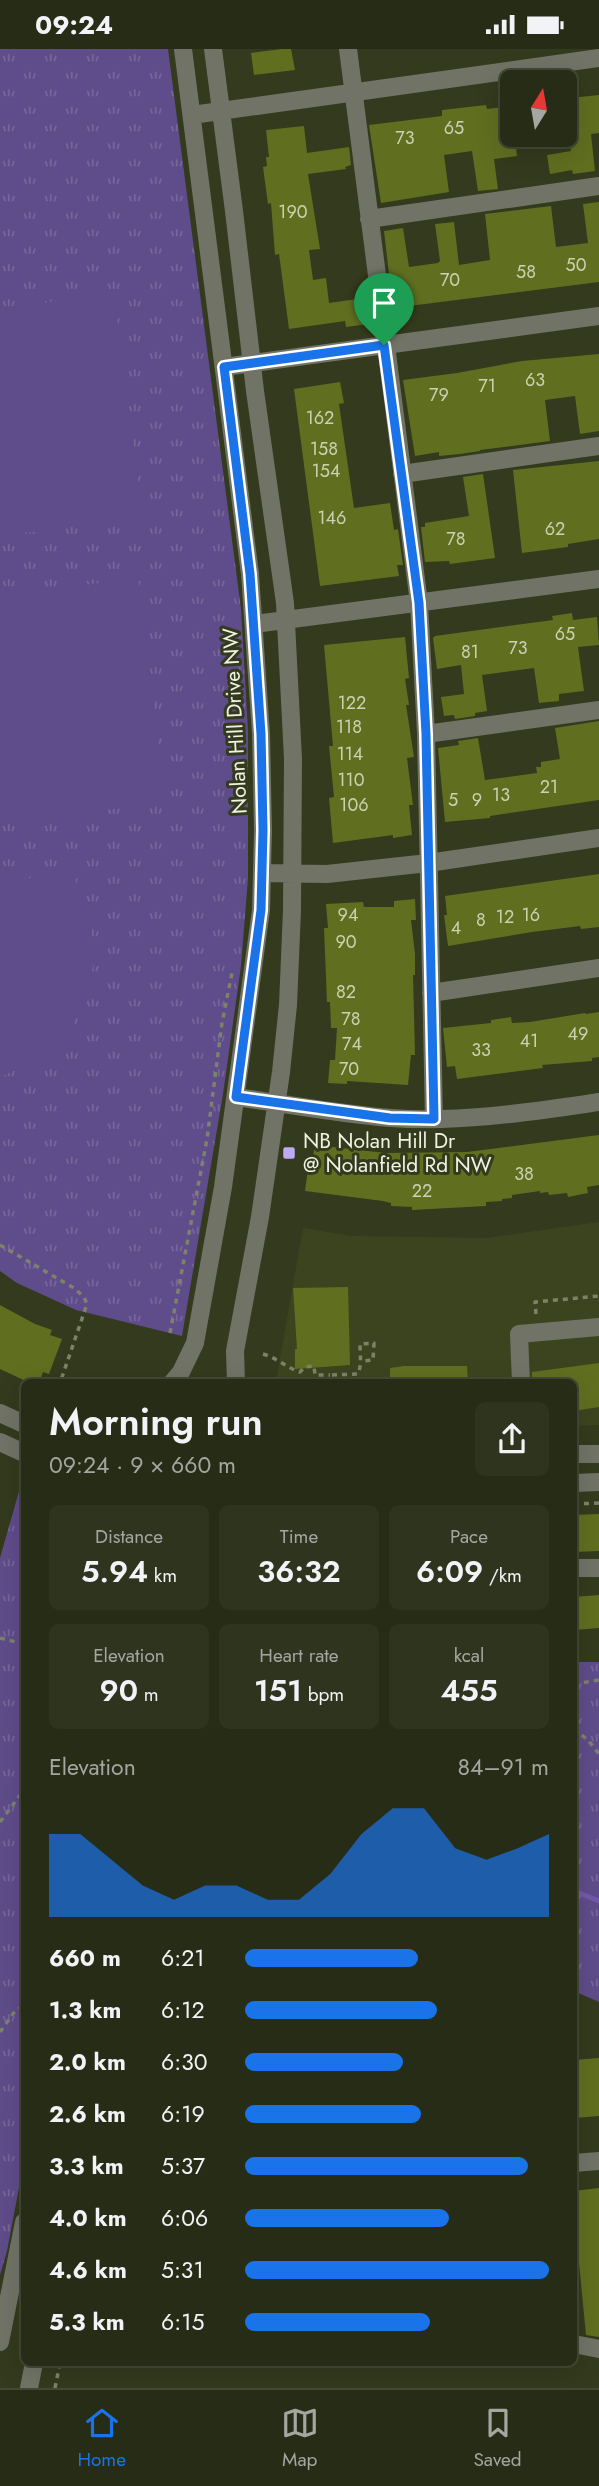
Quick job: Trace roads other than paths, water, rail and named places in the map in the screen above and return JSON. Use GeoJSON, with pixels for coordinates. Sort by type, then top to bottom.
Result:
{"type":"FeatureCollection","features":[{"type":"Feature","properties":{"kind":"street","name":"Nolan Hill Drive NW"},"geometry":{"type":"LineString","coordinates":[[175,1379],[189,1360],[195,1343],[223,1187],[261,910],[262,873],[261,734],[250,574],[183,49]]}},
{"type":"Feature","properties":{"kind":"street"},"geometry":{"type":"LineString","coordinates":[[213,49],[251,363],[274,514],[286,620],[293,759],[288,1005],[260,1217],[235,1350],[236,1379]]}},
{"type":"Feature","properties":{"kind":"street"},"geometry":{"type":"LineString","coordinates":[[348,49],[419,603],[426,734],[434,1119]]}},
{"type":"Feature","properties":{"kind":"street"},"geometry":{"type":"LineString","coordinates":[[192,115],[599,58]]}},
{"type":"Feature","properties":{"kind":"street"},"geometry":{"type":"LineString","coordinates":[[369,219],[599,185]]}},
{"type":"Feature","properties":{"kind":"street"},"geometry":{"type":"LineString","coordinates":[[224,367],[599,316]]}},
{"type":"Feature","properties":{"kind":"street"},"geometry":{"type":"LineString","coordinates":[[402,474],[599,446]]}},
{"type":"Feature","properties":{"kind":"street"},"geometry":{"type":"LineString","coordinates":[[254,624],[599,579]]}},
{"type":"Feature","properties":{"kind":"street"},"geometry":{"type":"LineString","coordinates":[[426,734],[599,710]]}},
{"type":"Feature","properties":{"kind":"street"},"geometry":{"type":"LineString","coordinates":[[262,873],[327,874],[428,863],[599,838]]}},
{"type":"Feature","properties":{"kind":"street"},"geometry":{"type":"LineString","coordinates":[[431,993],[599,968]]}},
{"type":"Feature","properties":{"kind":"street"},"geometry":{"type":"LineString","coordinates":[[236,1097],[390,1118],[434,1119],[514,1115],[599,1102]]}},
{"type":"Feature","properties":{"kind":"street"},"geometry":{"type":"LineString","coordinates":[[521,1379],[519,1334],[599,1327]]}},
{"type":"Feature","properties":{"kind":"street"},"geometry":{"type":"LineString","coordinates":[[0,1413],[21,1423]]}},
{"type":"Feature","properties":{"kind":"street"},"geometry":{"type":"LineString","coordinates":[[0,1442],[21,1452]]}},
{"type":"Feature","properties":{"kind":"street"},"geometry":{"type":"LineString","coordinates":[[577,1454],[599,1454]]}},
{"type":"Feature","properties":{"kind":"street"},"geometry":{"type":"LineString","coordinates":[[577,1483],[599,1482]]}},
{"type":"Feature","properties":{"kind":"street"},"geometry":{"type":"LineString","coordinates":[[577,1568],[599,1568]]}},
{"type":"Feature","properties":{"kind":"street"},"geometry":{"type":"LineString","coordinates":[[577,2163],[599,2161]]}},
{"type":"Feature","properties":{"kind":"street"},"geometry":{"type":"LineString","coordinates":[[0,2342],[21,2237]]}},
{"type":"Feature","properties":{"kind":"street"},"geometry":{"type":"LineString","coordinates":[[577,2345],[599,2349]]}},
{"type":"Feature","properties":{"kind":"street"},"geometry":{"type":"LineString","coordinates":[[29,2388],[33,2366]]}},
{"type":"Feature","properties":{"kind":"waterway"},"geometry":{"type":"LineString","coordinates":[[577,1892],[599,1901]]}},
{"type":"Feature","properties":{"kind":"place","name":"NB Nolan Hill Dr @ Nolanfield Rd NW"},"geometry":{"type":"Point","coordinates":[289,1153]}}]}
